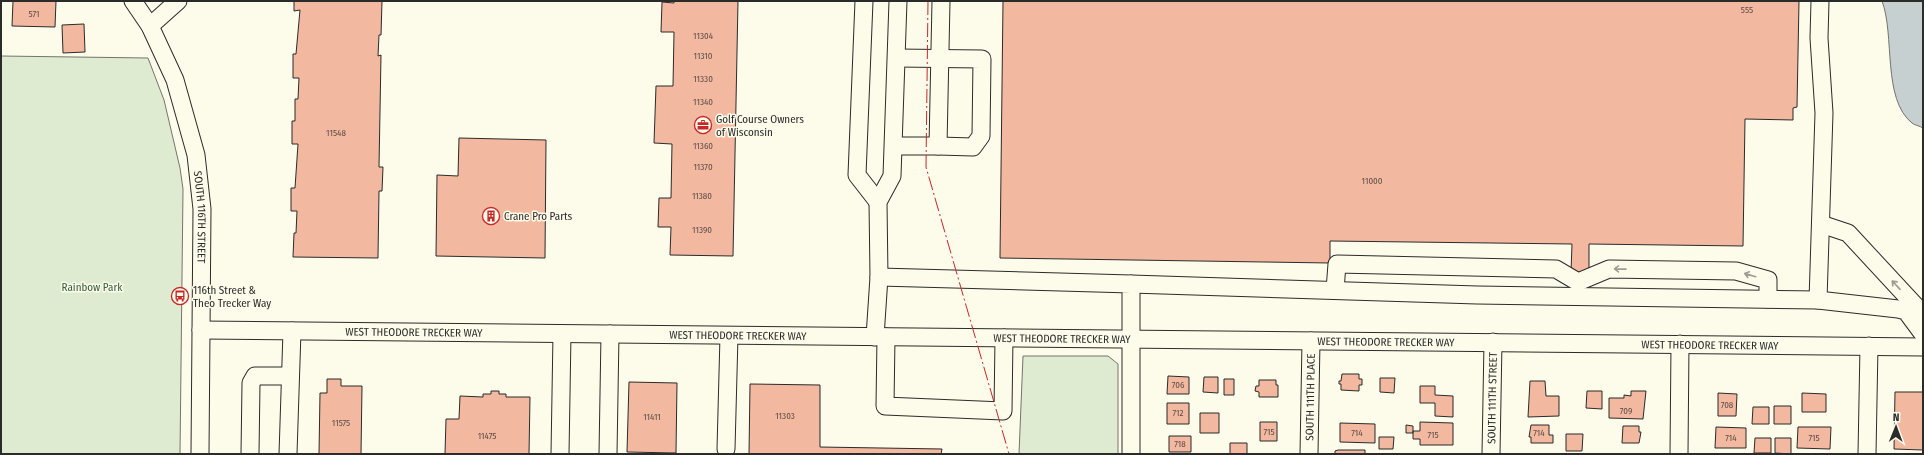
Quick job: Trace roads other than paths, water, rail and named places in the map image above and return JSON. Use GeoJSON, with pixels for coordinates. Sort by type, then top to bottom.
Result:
{"type":"FeatureCollection","features":[{"type":"Feature","properties":{"kind":"street","name":"SOUTH 116TH STREET"},"geometry":{"type":"LineString","coordinates":[[133,1],[150,26],[175,80],[195,149],[202,209],[200,454]]}},
{"type":"Feature","properties":{"kind":"street"},"geometry":{"type":"LineString","coordinates":[[150,26],[178,1]]}},
{"type":"Feature","properties":{"kind":"street"},"geometry":{"type":"LineString","coordinates":[[864,1],[857,175],[878,202]]}},
{"type":"Feature","properties":{"kind":"street"},"geometry":{"type":"LineString","coordinates":[[898,1],[892,176],[878,202],[880,337],[884,406],[1002,411],[1004,338]]}},
{"type":"Feature","properties":{"kind":"street"},"geometry":{"type":"LineString","coordinates":[[938,146],[941,1]]}},
{"type":"Feature","properties":{"kind":"street"},"geometry":{"type":"LineString","coordinates":[[1818,300],[1824,113],[1819,38],[1820,1]]}},
{"type":"Feature","properties":{"kind":"street"},"geometry":{"type":"LineString","coordinates":[[894,146],[973,147],[981,136],[982,59],[897,58]]}},
{"type":"Feature","properties":{"kind":"street"},"geometry":{"type":"LineString","coordinates":[[1821,224],[1848,234],[1923,314]]}},
{"type":"Feature","properties":{"kind":"street"},"geometry":{"type":"LineString","coordinates":[[1335,290],[1337,264],[1556,269],[1578,289]]}},
{"type":"Feature","properties":{"kind":"street"},"geometry":{"type":"LineString","coordinates":[[1578,289],[1609,269],[1736,271],[1768,280],[1768,300]]}},
{"type":"Feature","properties":{"kind":"street"},"geometry":{"type":"LineString","coordinates":[[879,277],[1335,290],[1578,289],[1768,300],[1818,300],[1906,311],[1923,334]]}},
{"type":"Feature","properties":{"kind":"street"},"geometry":{"type":"LineString","coordinates":[[1131,284],[1132,454]]}},
{"type":"Feature","properties":{"kind":"street","name":"WEST THEODORE TRECKER WAY"},"geometry":{"type":"LineString","coordinates":[[201,330],[1923,346]]}},
{"type":"Feature","properties":{"kind":"street"},"geometry":{"type":"LineString","coordinates":[[288,454],[292,331]]}},
{"type":"Feature","properties":{"kind":"street"},"geometry":{"type":"LineString","coordinates":[[560,454],[562,334]]}},
{"type":"Feature","properties":{"kind":"street"},"geometry":{"type":"LineString","coordinates":[[608,454],[610,334]]}},
{"type":"Feature","properties":{"kind":"street"},"geometry":{"type":"LineString","coordinates":[[726,449],[729,336]]}},
{"type":"Feature","properties":{"kind":"street","name":"SOUTH 111TH PLACE"},"geometry":{"type":"LineString","coordinates":[[1309,454],[1311,341]]}},
{"type":"Feature","properties":{"kind":"street","name":"SOUTH 111TH STREET"},"geometry":{"type":"LineString","coordinates":[[1491,454],[1493,342]]}},
{"type":"Feature","properties":{"kind":"street"},"geometry":{"type":"LineString","coordinates":[[1679,454],[1680,344]]}},
{"type":"Feature","properties":{"kind":"street"},"geometry":{"type":"LineString","coordinates":[[1867,454],[1869,346]]}},
{"type":"Feature","properties":{"kind":"street"},"geometry":{"type":"LineString","coordinates":[[250,454],[251,383],[255,376],[290,376]]}},
{"type":"Feature","properties":{"kind":"place","name":"Golf Course Owners of Wisconsin"},"geometry":{"type":"Point","coordinates":[703,125]}},
{"type":"Feature","properties":{"kind":"place","name":"Crane Pro Parts"},"geometry":{"type":"Point","coordinates":[491,216]}},
{"type":"Feature","properties":{"kind":"place","name":"116th Street & Theo Trecker Way"},"geometry":{"type":"Point","coordinates":[180,296]}},
{"type":"Feature","properties":{"kind":"park label","name":"Rainbow Park"},"geometry":{"type":"Point","coordinates":[92,287]}}]}
